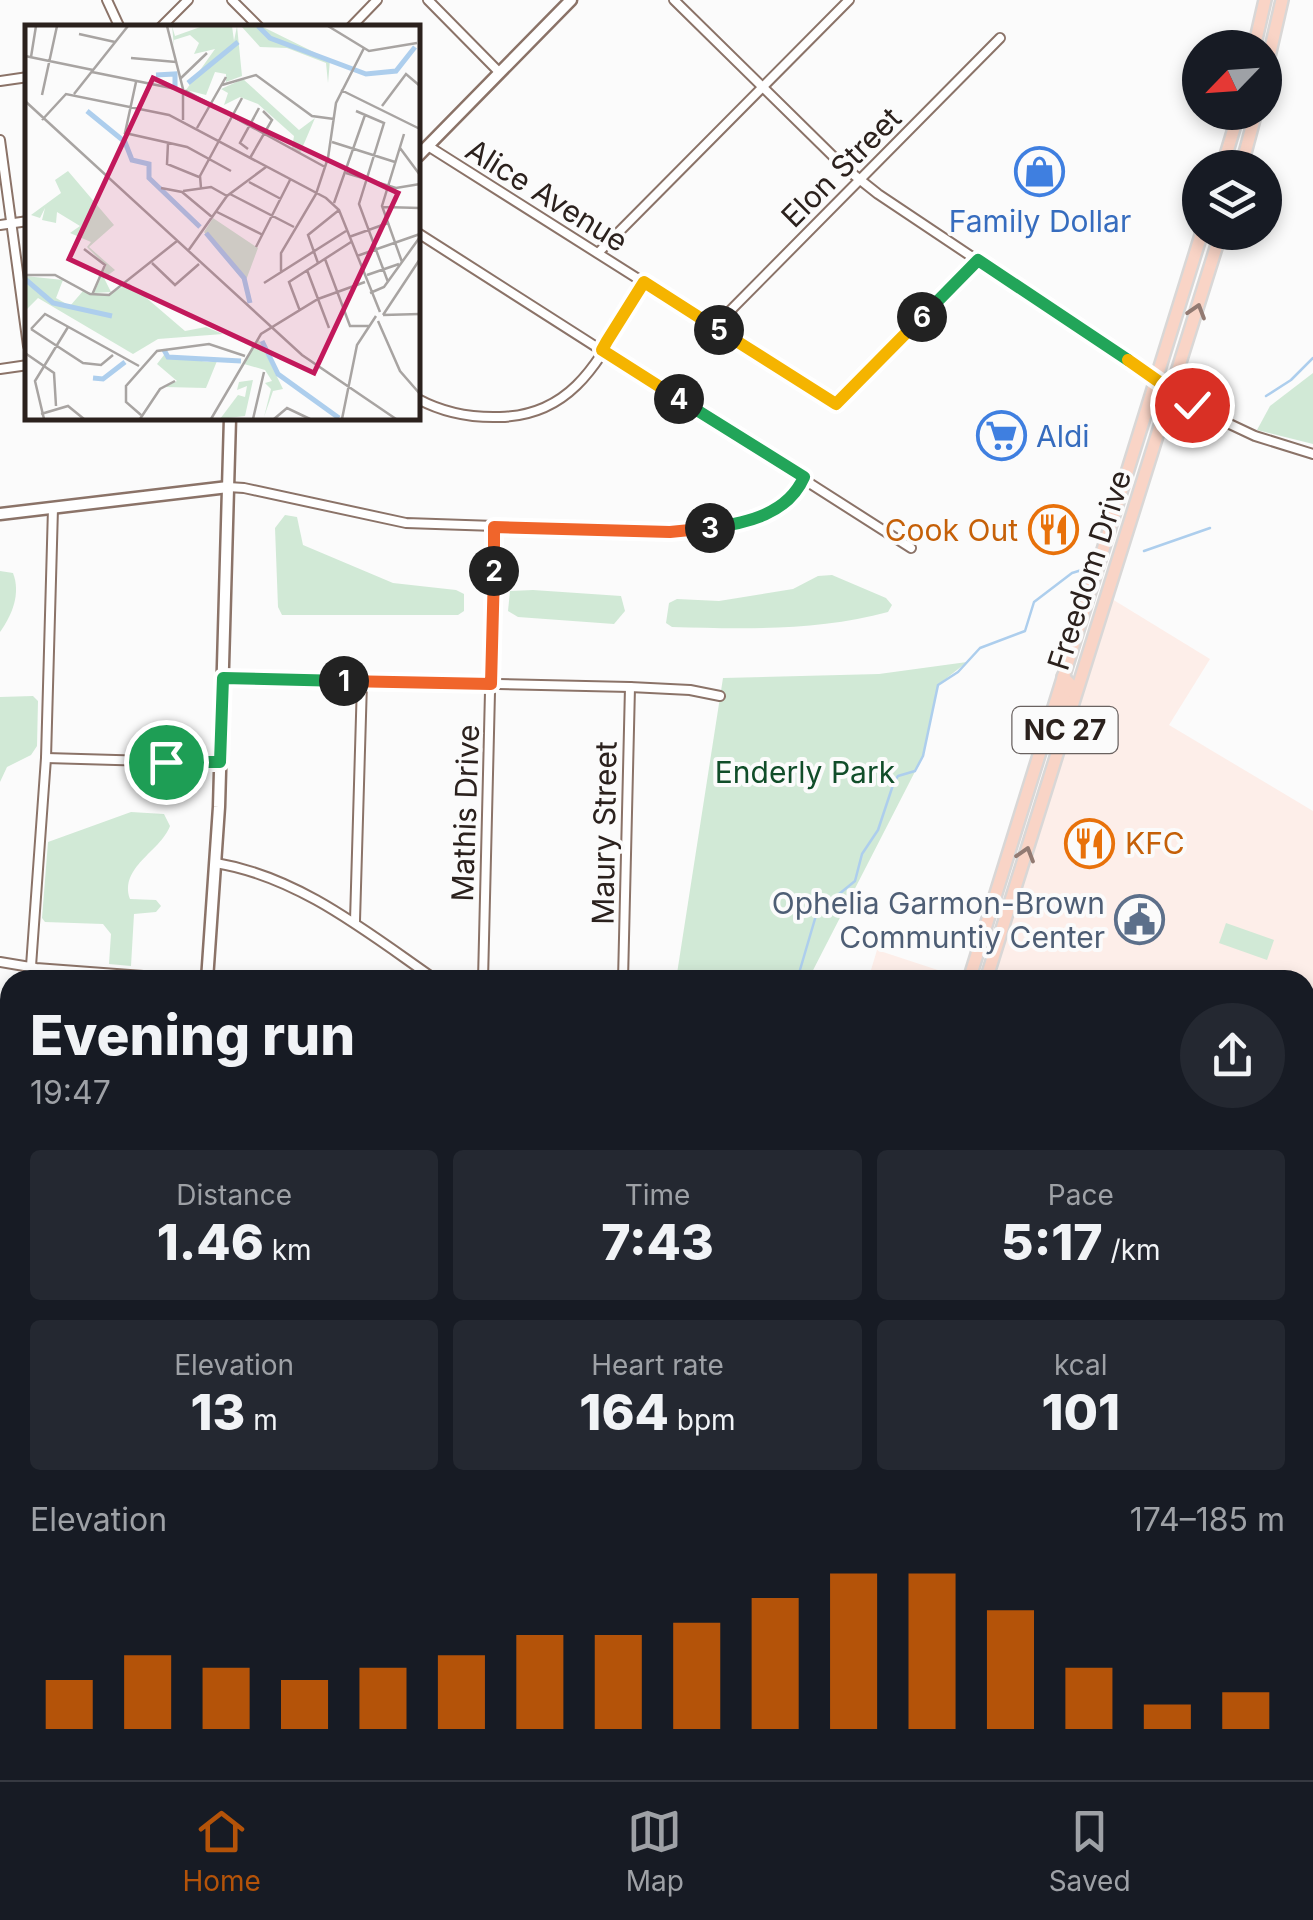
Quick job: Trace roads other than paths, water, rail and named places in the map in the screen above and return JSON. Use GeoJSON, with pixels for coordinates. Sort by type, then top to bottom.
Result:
{"type":"FeatureCollection","features":[{"type":"Feature","properties":{"kind":"main road"},"geometry":{"type":"LineString","coordinates":[[420,154],[572,0]]}},
{"type":"Feature","properties":{"kind":"main road"},"geometry":{"type":"LineString","coordinates":[[1258,30],[1264,0]]}},
{"type":"Feature","properties":{"kind":"main road"},"geometry":{"type":"LineString","coordinates":[[1275,30],[1282,0]]}},
{"type":"Feature","properties":{"kind":"main road","name":"Freedom Drive"},"geometry":{"type":"LineString","coordinates":[[977,970],[994,921],[995,897],[1197,250]]}},
{"type":"Feature","properties":{"kind":"main road","name":"Freedom Drive"},"geometry":{"type":"LineString","coordinates":[[989,970],[1215,250]]}},
{"type":"Feature","properties":{"kind":"main road"},"geometry":{"type":"LineString","coordinates":[[208,970],[216,862],[230,420]]}},
{"type":"Feature","properties":{"kind":"main road"},"geometry":{"type":"LineString","coordinates":[[0,514],[228,487]]}},
{"type":"Feature","properties":{"kind":"main road"},"geometry":{"type":"LineString","coordinates":[[1061,744],[1060,721],[1070,685],[1064,677]]}},
{"type":"Feature","properties":{"kind":"street"},"geometry":{"type":"LineString","coordinates":[[107,0],[119,25]]}},
{"type":"Feature","properties":{"kind":"street"},"geometry":{"type":"LineString","coordinates":[[163,25],[188,0]]}},
{"type":"Feature","properties":{"kind":"street"},"geometry":{"type":"LineString","coordinates":[[232,0],[257,25]]}},
{"type":"Feature","properties":{"kind":"street"},"geometry":{"type":"LineString","coordinates":[[353,25],[376,0]]}},
{"type":"Feature","properties":{"kind":"street"},"geometry":{"type":"LineString","coordinates":[[428,0],[500,73]]}},
{"type":"Feature","properties":{"kind":"street"},"geometry":{"type":"LineString","coordinates":[[674,0],[860,180],[1226,424],[1313,454]]}},
{"type":"Feature","properties":{"kind":"street"},"geometry":{"type":"LineString","coordinates":[[598,253],[850,0]]}},
{"type":"Feature","properties":{"kind":"street","name":"Elon Street"},"geometry":{"type":"LineString","coordinates":[[714,327],[1000,38]]}},
{"type":"Feature","properties":{"kind":"street"},"geometry":{"type":"LineString","coordinates":[[0,81],[25,78]]}},
{"type":"Feature","properties":{"kind":"street"},"geometry":{"type":"LineString","coordinates":[[0,140],[5,224],[25,330]]}},
{"type":"Feature","properties":{"kind":"street","name":"Alice Avenue"},"geometry":{"type":"LineString","coordinates":[[428,146],[836,404],[978,260]]}},
{"type":"Feature","properties":{"kind":"street"},"geometry":{"type":"LineString","coordinates":[[420,235],[912,548]]}},
{"type":"Feature","properties":{"kind":"street"},"geometry":{"type":"LineString","coordinates":[[420,400],[466,416],[506,417],[539,411],[560,402],[580,384],[644,282]]}},
{"type":"Feature","properties":{"kind":"street"},"geometry":{"type":"LineString","coordinates":[[0,369],[25,365]]}},
{"type":"Feature","properties":{"kind":"street"},"geometry":{"type":"LineString","coordinates":[[228,487],[396,521],[670,532],[726,526],[784,506],[798,491],[804,477]]}},
{"type":"Feature","properties":{"kind":"street"},"geometry":{"type":"LineString","coordinates":[[31,970],[46,758],[53,508]]}},
{"type":"Feature","properties":{"kind":"street","name":"Mathis Drive"},"geometry":{"type":"LineString","coordinates":[[483,970],[494,527]]}},
{"type":"Feature","properties":{"kind":"street"},"geometry":{"type":"LineString","coordinates":[[223,678],[630,687],[720,696]]}},
{"type":"Feature","properties":{"kind":"street"},"geometry":{"type":"LineString","coordinates":[[355,921],[362,682]]}},
{"type":"Feature","properties":{"kind":"street","name":"Maury Street"},"geometry":{"type":"LineString","coordinates":[[623,970],[630,687]]}},
{"type":"Feature","properties":{"kind":"street"},"geometry":{"type":"LineString","coordinates":[[46,758],[220,762]]}},
{"type":"Feature","properties":{"kind":"street"},"geometry":{"type":"LineString","coordinates":[[216,862],[268,877],[355,921],[422,970]]}},
{"type":"Feature","properties":{"kind":"street"},"geometry":{"type":"LineString","coordinates":[[0,962],[78,970]]}},
{"type":"Feature","properties":{"kind":"waterway"},"geometry":{"type":"LineString","coordinates":[[1266,396],[1291,380],[1313,358]]}},
{"type":"Feature","properties":{"kind":"waterway"},"geometry":{"type":"LineString","coordinates":[[1144,551],[1210,528]]}},
{"type":"Feature","properties":{"kind":"waterway"},"geometry":{"type":"LineString","coordinates":[[800,970],[817,912],[855,881],[862,854],[878,830],[894,782],[898,776],[915,771],[923,756],[938,685],[958,672],[980,648],[1025,631],[1034,602],[1072,573],[1085,569]]}},
{"type":"Feature","properties":{"kind":"place","name":"Family Dollar"},"geometry":{"type":"Point","coordinates":[1040,172]}},
{"type":"Feature","properties":{"kind":"place","name":"Aldi"},"geometry":{"type":"Point","coordinates":[1001,436]}},
{"type":"Feature","properties":{"kind":"place","name":"Cook Out"},"geometry":{"type":"Point","coordinates":[1053,530]}},
{"type":"Feature","properties":{"kind":"place","name":"KFC"},"geometry":{"type":"Point","coordinates":[1090,843]}},
{"type":"Feature","properties":{"kind":"place","name":"Ophelia Garmon-Brown Communtiy Center"},"geometry":{"type":"Point","coordinates":[1140,920]}},
{"type":"Feature","properties":{"kind":"park label","name":"Enderly Park"},"geometry":{"type":"Point","coordinates":[805,772]}}]}
